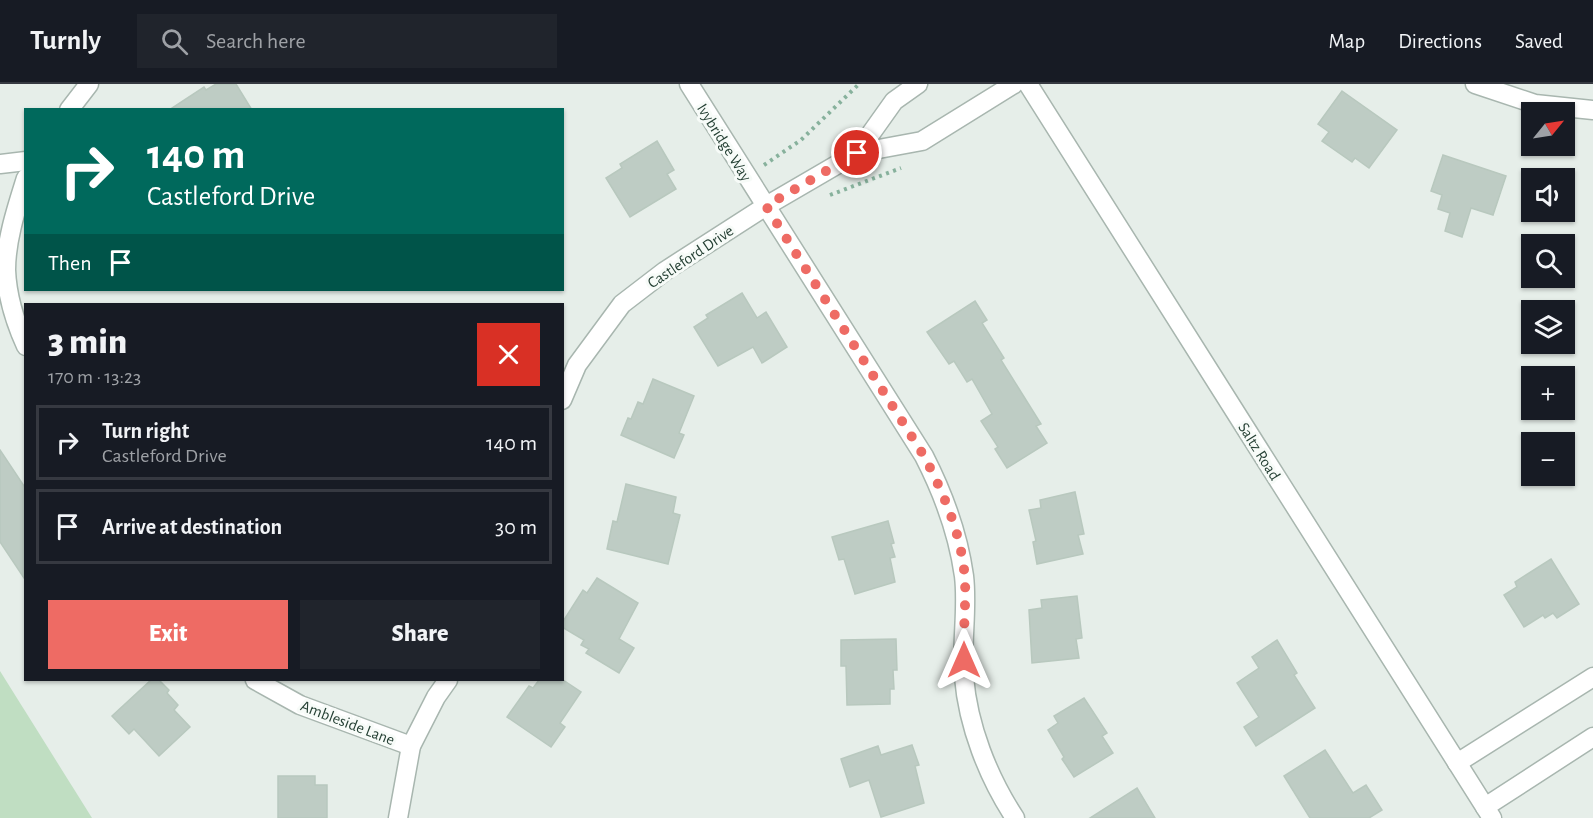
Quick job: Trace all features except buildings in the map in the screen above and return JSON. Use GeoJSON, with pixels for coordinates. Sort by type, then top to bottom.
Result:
{"type":"FeatureCollection","features":[{"type":"Feature","properties":{"kind":"street"},"geometry":{"type":"LineString","coordinates":[[71,108],[89,84]]}},
{"type":"Feature","properties":{"kind":"street","name":"Ivybridge Way"},"geometry":{"type":"LineString","coordinates":[[689,84],[924,456],[950,512],[965,579],[964,678],[974,735],[1004,802],[1015,818]]}},
{"type":"Feature","properties":{"kind":"street","name":"Castleford Drive"},"geometry":{"type":"LineString","coordinates":[[857,153],[894,101],[918,84]]}},
{"type":"Feature","properties":{"kind":"street","name":"Castleford Drive"},"geometry":{"type":"LineString","coordinates":[[564,395],[577,365],[622,304],[664,271],[766,206],[857,153],[922,141],[1014,84]]}},
{"type":"Feature","properties":{"kind":"street","name":"Saltz Road"},"geometry":{"type":"LineString","coordinates":[[1028,84],[1489,812]]}},
{"type":"Feature","properties":{"kind":"street"},"geometry":{"type":"LineString","coordinates":[[1475,84],[1535,104],[1593,110]]}},
{"type":"Feature","properties":{"kind":"street"},"geometry":{"type":"LineString","coordinates":[[0,164],[24,161]]}},
{"type":"Feature","properties":{"kind":"street"},"geometry":{"type":"LineString","coordinates":[[24,185],[3,266],[24,340]]}},
{"type":"Feature","properties":{"kind":"street"},"geometry":{"type":"LineString","coordinates":[[1457,763],[1593,677]]}},
{"type":"Feature","properties":{"kind":"street","name":"Ambleside Lane"},"geometry":{"type":"LineString","coordinates":[[257,681],[300,705],[411,746]]}},
{"type":"Feature","properties":{"kind":"street"},"geometry":{"type":"LineString","coordinates":[[398,818],[411,746],[436,697],[447,681]]}},
{"type":"Feature","properties":{"kind":"street"},"geometry":{"type":"LineString","coordinates":[[1489,812],[1593,737]]}},
{"type":"Feature","properties":{"kind":"path"},"geometry":{"type":"LineString","coordinates":[[764,165],[801,140],[859,84]]}},
{"type":"Feature","properties":{"kind":"green space"},"geometry":{"type":"Polygon","coordinates":[[[0,671],[92,818],[0,818],[0,671]]]}},
{"type":"Feature","properties":{"kind":"route"},"geometry":{"type":"LineString","coordinates":[[857,153],[766,206],[924,456],[938,483],[950,512],[965,579],[964,660]]}}]}
